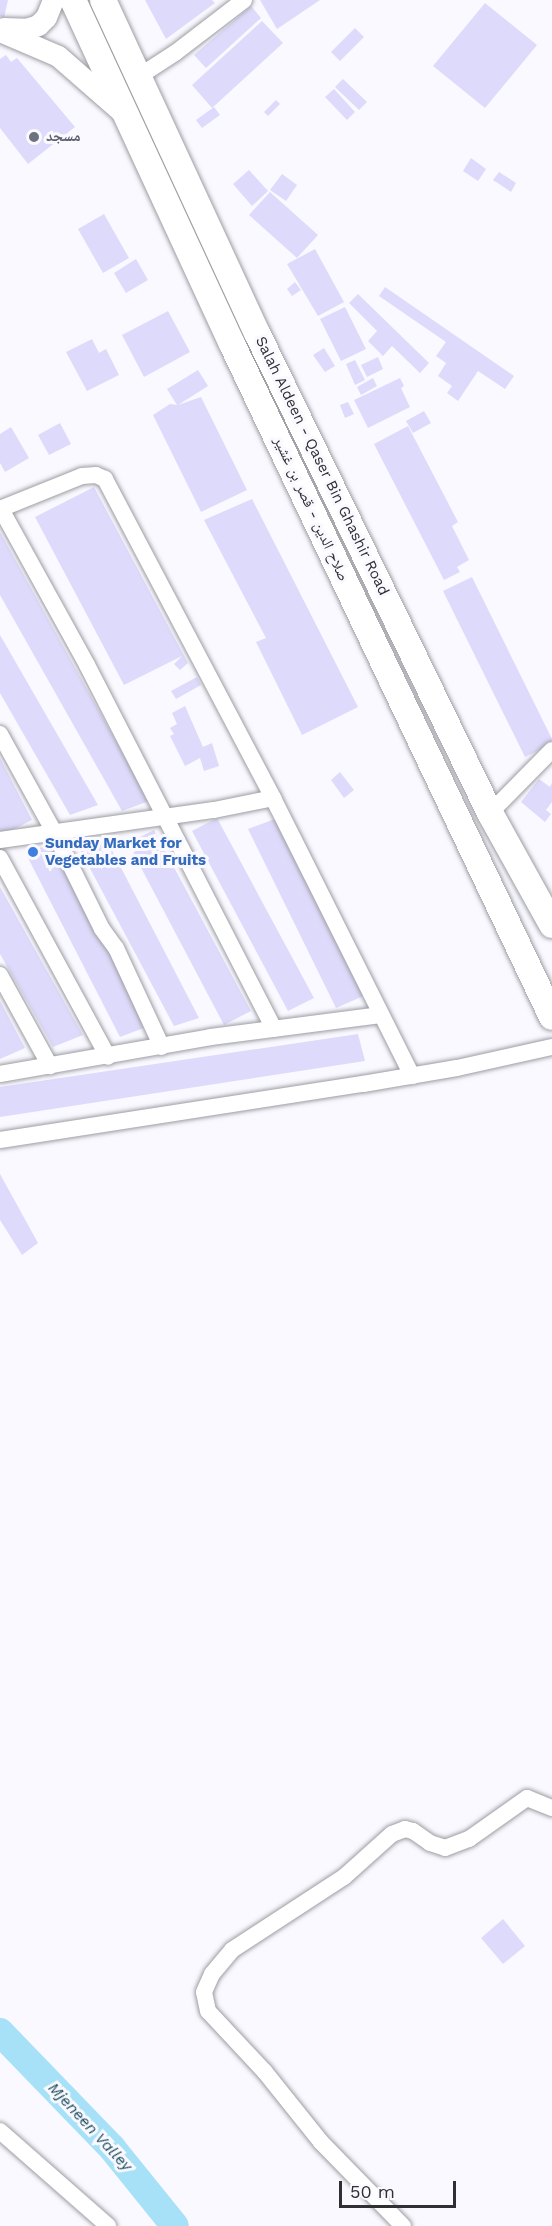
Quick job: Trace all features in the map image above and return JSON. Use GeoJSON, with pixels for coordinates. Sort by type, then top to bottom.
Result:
{"type":"FeatureCollection","features":[{"type":"Feature","properties":{"kind":"highway","name":"صلاح الدين - قصر بن غشير"},"geometry":{"type":"LineString","coordinates":[[73,0],[552,1017]]}},
{"type":"Feature","properties":{"kind":"highway","name":"Salah Aldeen - Qaser Bin Ghashir Road"},"geometry":{"type":"LineString","coordinates":[[103,0],[257,333],[490,813],[552,925]]}},
{"type":"Feature","properties":{"kind":"main road"},"geometry":{"type":"LineString","coordinates":[[0,29],[26,29],[38,25],[46,17],[53,0]]}},
{"type":"Feature","properties":{"kind":"main road"},"geometry":{"type":"LineString","coordinates":[[0,29],[70,64],[126,116]]}},
{"type":"Feature","properties":{"kind":"street"},"geometry":{"type":"LineString","coordinates":[[138,77],[175,53],[244,0]]}},
{"type":"Feature","properties":{"kind":"street"},"geometry":{"type":"LineString","coordinates":[[274,1029],[163,817],[87,665],[1,509],[82,476],[96,475],[105,479],[273,798],[412,1076]]}},
{"type":"Feature","properties":{"kind":"street"},"geometry":{"type":"LineString","coordinates":[[0,734],[54,832],[102,929],[116,948],[162,1047]]}},
{"type":"Feature","properties":{"kind":"street"},"geometry":{"type":"LineString","coordinates":[[490,813],[552,750]]}},
{"type":"Feature","properties":{"kind":"street"},"geometry":{"type":"LineString","coordinates":[[0,840],[163,817],[273,798]]}},
{"type":"Feature","properties":{"kind":"street"},"geometry":{"type":"LineString","coordinates":[[0,858],[108,1057]]}},
{"type":"Feature","properties":{"kind":"street"},"geometry":{"type":"LineString","coordinates":[[0,975],[50,1066]]}},
{"type":"Feature","properties":{"kind":"street"},"geometry":{"type":"LineString","coordinates":[[0,1074],[274,1029],[381,1015]]}},
{"type":"Feature","properties":{"kind":"street"},"geometry":{"type":"LineString","coordinates":[[0,1140],[412,1076],[552,1047]]}},
{"type":"Feature","properties":{"kind":"street"},"geometry":{"type":"LineString","coordinates":[[403,2226],[321,2142],[265,2072],[208,2011],[204,1992],[212,1974],[232,1950],[344,1877],[392,1834],[405,1829],[413,1831],[430,1844],[445,1848],[469,1839],[527,1798],[552,1808]]}},
{"type":"Feature","properties":{"kind":"street"},"geometry":{"type":"LineString","coordinates":[[0,2131],[108,2226]]}},
{"type":"Feature","properties":{"kind":"building"},"geometry":{"type":"Polygon","coordinates":[[[0,0],[8,0],[4,18],[0,16],[0,0]]]}},
{"type":"Feature","properties":{"kind":"building"},"geometry":{"type":"Polygon","coordinates":[[[145,0],[212,0],[215,3],[166,39],[145,0]]]}},
{"type":"Feature","properties":{"kind":"building"},"geometry":{"type":"Polygon","coordinates":[[[260,0],[320,0],[277,29],[260,0]]]}},
{"type":"Feature","properties":{"kind":"building"},"geometry":{"type":"Polygon","coordinates":[[[485,3],[537,45],[485,108],[433,66],[485,3]]]}},
{"type":"Feature","properties":{"kind":"building"},"geometry":{"type":"Polygon","coordinates":[[[251,6],[261,18],[206,68],[194,55],[251,6]]]}},
{"type":"Feature","properties":{"kind":"building"},"geometry":{"type":"Polygon","coordinates":[[[262,21],[283,43],[212,108],[192,85],[262,21]]]}},
{"type":"Feature","properties":{"kind":"building"},"geometry":{"type":"Polygon","coordinates":[[[355,28],[364,37],[340,61],[331,52],[355,28]]]}},
{"type":"Feature","properties":{"kind":"building"},"geometry":{"type":"Polygon","coordinates":[[[6,55],[11,62],[17,58],[75,127],[28,164],[0,128],[0,59],[6,55]]]}},
{"type":"Feature","properties":{"kind":"building"},"geometry":{"type":"Polygon","coordinates":[[[343,79],[367,102],[359,110],[335,87],[343,79]]]}},
{"type":"Feature","properties":{"kind":"building"},"geometry":{"type":"Polygon","coordinates":[[[334,89],[355,112],[347,120],[325,97],[334,89]]]}},
{"type":"Feature","properties":{"kind":"building"},"geometry":{"type":"Polygon","coordinates":[[[276,100],[280,104],[268,116],[264,112],[276,100]]]}},
{"type":"Feature","properties":{"kind":"building"},"geometry":{"type":"Polygon","coordinates":[[[214,107],[220,115],[202,128],[196,120],[214,107]]]}},
{"type":"Feature","properties":{"kind":"building"},"geometry":{"type":"Polygon","coordinates":[[[471,158],[486,169],[478,181],[463,171],[471,158]]]}},
{"type":"Feature","properties":{"kind":"building"},"geometry":{"type":"Polygon","coordinates":[[[249,170],[268,191],[252,206],[233,184],[249,170]]]}},
{"type":"Feature","properties":{"kind":"building"},"geometry":{"type":"Polygon","coordinates":[[[499,172],[516,183],[511,192],[493,180],[499,172]]]}},
{"type":"Feature","properties":{"kind":"building"},"geometry":{"type":"Polygon","coordinates":[[[282,174],[297,185],[286,201],[270,190],[282,174]]]}},
{"type":"Feature","properties":{"kind":"building"},"geometry":{"type":"Polygon","coordinates":[[[270,192],[318,235],[297,258],[249,215],[270,192]]]}},
{"type":"Feature","properties":{"kind":"building"},"geometry":{"type":"Polygon","coordinates":[[[104,214],[129,258],[103,273],[78,229],[104,214]]]}},
{"type":"Feature","properties":{"kind":"building"},"geometry":{"type":"Polygon","coordinates":[[[315,249],[344,302],[318,316],[287,264],[315,249]]]}},
{"type":"Feature","properties":{"kind":"building"},"geometry":{"type":"Polygon","coordinates":[[[136,259],[148,280],[126,293],[114,273],[136,259]]]}},
{"type":"Feature","properties":{"kind":"building"},"geometry":{"type":"Polygon","coordinates":[[[295,282],[301,290],[292,296],[287,289],[295,282]]]}},
{"type":"Feature","properties":{"kind":"building"},"geometry":{"type":"Polygon","coordinates":[[[385,287],[514,376],[505,389],[478,371],[458,401],[447,393],[452,386],[438,376],[446,363],[436,356],[446,342],[379,296],[385,287]]]}},
{"type":"Feature","properties":{"kind":"building"},"geometry":{"type":"Polygon","coordinates":[[[358,294],[429,363],[420,373],[392,346],[383,356],[368,341],[377,331],[349,303],[358,294]]]}},
{"type":"Feature","properties":{"kind":"building"},"geometry":{"type":"Polygon","coordinates":[[[345,307],[366,349],[341,361],[320,319],[345,307]]]}},
{"type":"Feature","properties":{"kind":"building"},"geometry":{"type":"Polygon","coordinates":[[[168,311],[190,352],[144,377],[122,335],[168,311]]]}},
{"type":"Feature","properties":{"kind":"building"},"geometry":{"type":"Polygon","coordinates":[[[92,339],[99,353],[106,349],[119,375],[87,391],[66,352],[92,339]]]}},
{"type":"Feature","properties":{"kind":"building"},"geometry":{"type":"Polygon","coordinates":[[[324,348],[335,366],[325,372],[313,355],[324,348]]]}},
{"type":"Feature","properties":{"kind":"building"},"geometry":{"type":"Polygon","coordinates":[[[378,357],[383,369],[367,377],[361,365],[378,357]]]}},
{"type":"Feature","properties":{"kind":"building"},"geometry":{"type":"Polygon","coordinates":[[[355,360],[365,380],[355,385],[346,364],[355,360]]]}},
{"type":"Feature","properties":{"kind":"building"},"geometry":{"type":"Polygon","coordinates":[[[198,370],[208,386],[178,405],[201,397],[247,490],[201,512],[153,415],[170,404],[177,405],[167,389],[198,370]]]}},
{"type":"Feature","properties":{"kind":"building"},"geometry":{"type":"Polygon","coordinates":[[[373,378],[377,386],[361,395],[357,387],[373,378]]]}},
{"type":"Feature","properties":{"kind":"building"},"geometry":{"type":"Polygon","coordinates":[[[400,378],[404,386],[401,388],[410,407],[368,428],[354,400],[400,378]]]}},
{"type":"Feature","properties":{"kind":"building"},"geometry":{"type":"Polygon","coordinates":[[[348,402],[354,414],[345,418],[340,405],[348,402]]]}},
{"type":"Feature","properties":{"kind":"building"},"geometry":{"type":"Polygon","coordinates":[[[424,411],[431,423],[413,433],[406,421],[424,411]]]}},
{"type":"Feature","properties":{"kind":"building"},"geometry":{"type":"Polygon","coordinates":[[[60,423],[71,444],[49,455],[38,435],[60,423]]]}},
{"type":"Feature","properties":{"kind":"building"},"geometry":{"type":"Polygon","coordinates":[[[408,426],[458,522],[452,526],[469,560],[457,567],[460,572],[444,580],[374,444],[408,426]]]}},
{"type":"Feature","properties":{"kind":"building"},"geometry":{"type":"Polygon","coordinates":[[[11,427],[29,458],[5,472],[0,463],[0,434],[11,427]]]}},
{"type":"Feature","properties":{"kind":"building"},"geometry":{"type":"Polygon","coordinates":[[[94,487],[188,663],[180,670],[174,664],[182,656],[124,685],[35,517],[94,487]]]}},
{"type":"Feature","properties":{"kind":"building"},"geometry":{"type":"Polygon","coordinates":[[[252,499],[358,707],[302,735],[256,642],[266,638],[204,520],[252,499]]]}},
{"type":"Feature","properties":{"kind":"building"},"geometry":{"type":"Polygon","coordinates":[[[0,532],[149,801],[122,811],[0,595],[0,532]]]}},
{"type":"Feature","properties":{"kind":"building"},"geometry":{"type":"Polygon","coordinates":[[[472,577],[552,739],[552,744],[525,757],[443,591],[472,577]]]}},
{"type":"Feature","properties":{"kind":"building"},"geometry":{"type":"Polygon","coordinates":[[[0,635],[98,805],[70,815],[0,693],[0,635]]]}},
{"type":"Feature","properties":{"kind":"building"},"geometry":{"type":"Polygon","coordinates":[[[197,677],[201,685],[176,699],[171,691],[197,677]]]}},
{"type":"Feature","properties":{"kind":"building"},"geometry":{"type":"Polygon","coordinates":[[[185,706],[203,747],[212,743],[219,766],[204,771],[200,758],[185,766],[170,736],[174,734],[170,728],[177,724],[172,713],[185,706]]]}},
{"type":"Feature","properties":{"kind":"building"},"geometry":{"type":"Polygon","coordinates":[[[0,758],[32,820],[2,835],[0,831],[0,758]]]}},
{"type":"Feature","properties":{"kind":"building"},"geometry":{"type":"Polygon","coordinates":[[[340,772],[354,790],[344,798],[331,780],[340,772]]]}},
{"type":"Feature","properties":{"kind":"building"},"geometry":{"type":"Polygon","coordinates":[[[539,779],[550,787],[552,783],[552,802],[546,810],[551,814],[545,822],[521,802],[539,779]]]}},
{"type":"Feature","properties":{"kind":"building"},"geometry":{"type":"Polygon","coordinates":[[[217,818],[314,998],[288,1011],[192,831],[217,818]]]}},
{"type":"Feature","properties":{"kind":"building"},"geometry":{"type":"Polygon","coordinates":[[[275,819],[368,994],[336,1008],[248,829],[275,819]]]}},
{"type":"Feature","properties":{"kind":"building"},"geometry":{"type":"Polygon","coordinates":[[[154,830],[251,1011],[224,1025],[128,843],[154,830]]]}},
{"type":"Feature","properties":{"kind":"building"},"geometry":{"type":"Polygon","coordinates":[[[104,835],[199,1018],[174,1026],[78,846],[104,835]]]}},
{"type":"Feature","properties":{"kind":"building"},"geometry":{"type":"Polygon","coordinates":[[[50,842],[149,1026],[120,1037],[27,856],[50,842]]]}},
{"type":"Feature","properties":{"kind":"building"},"geometry":{"type":"Polygon","coordinates":[[[0,887],[83,1035],[53,1047],[0,954],[0,887]]]}},
{"type":"Feature","properties":{"kind":"building"},"geometry":{"type":"Polygon","coordinates":[[[0,1001],[25,1048],[0,1059],[0,1001]]]}},
{"type":"Feature","properties":{"kind":"building"},"geometry":{"type":"Polygon","coordinates":[[[358,1034],[365,1061],[0,1117],[0,1087],[358,1034]]]}},
{"type":"Feature","properties":{"kind":"building"},"geometry":{"type":"Polygon","coordinates":[[[0,1174],[38,1243],[22,1255],[0,1220],[0,1174]]]}},
{"type":"Feature","properties":{"kind":"building"},"geometry":{"type":"Polygon","coordinates":[[[503,1919],[525,1946],[503,1964],[481,1938],[503,1919]]]}},
{"type":"Feature","properties":{"kind":"waterway","name":"Mjeneen Valley"},"geometry":{"type":"LineString","coordinates":[[0,2032],[112,2148],[175,2226]]}},
{"type":"Feature","properties":{"kind":"place","name":"مسجد"},"geometry":{"type":"Point","coordinates":[34,137]}},
{"type":"Feature","properties":{"kind":"place","name":"Sunday Market for Vegetables and Fruits"},"geometry":{"type":"Point","coordinates":[33,852]}}]}
